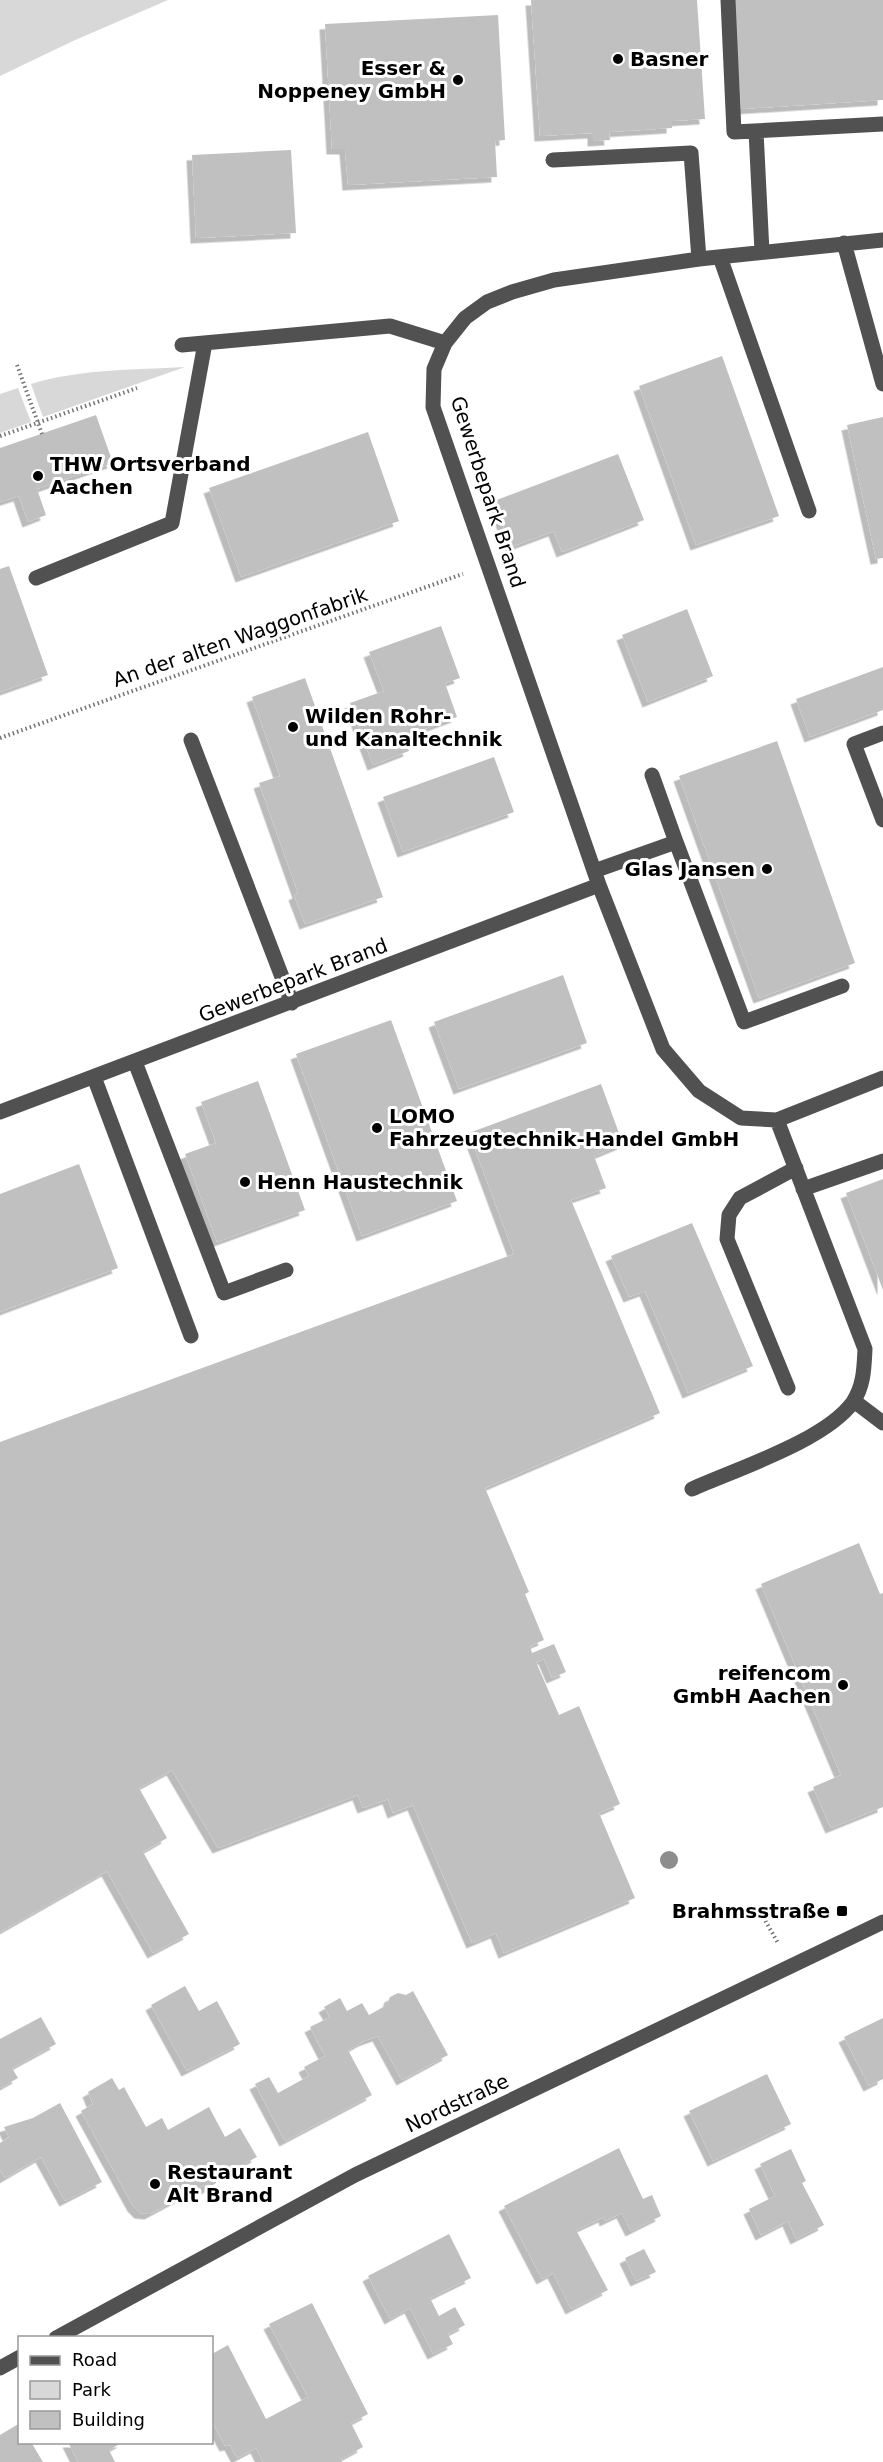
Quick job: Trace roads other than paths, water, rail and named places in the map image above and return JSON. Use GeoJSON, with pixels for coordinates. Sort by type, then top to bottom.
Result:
{"type":"FeatureCollection","features":[{"type":"Feature","properties":{"kind":"street"},"geometry":{"type":"LineString","coordinates":[[728,0],[735,132],[883,124]]}},
{"type":"Feature","properties":{"kind":"street"},"geometry":{"type":"LineString","coordinates":[[756,131],[762,252]]}},
{"type":"Feature","properties":{"kind":"street"},"geometry":{"type":"LineString","coordinates":[[554,160],[691,153],[699,258]]}},
{"type":"Feature","properties":{"kind":"street","name":"Gewerbepark Brand"},"geometry":{"type":"LineString","coordinates":[[883,240],[699,258],[554,280],[512,292],[487,302],[465,318],[445,343],[434,369],[433,407],[597,878],[663,1049],[699,1091],[741,1118],[777,1120],[883,1078]]}},
{"type":"Feature","properties":{"kind":"street"},"geometry":{"type":"LineString","coordinates":[[844,243],[883,384]]}},
{"type":"Feature","properties":{"kind":"street"},"geometry":{"type":"LineString","coordinates":[[720,257],[809,511]]}},
{"type":"Feature","properties":{"kind":"street"},"geometry":{"type":"LineString","coordinates":[[182,345],[390,326],[445,343]]}},
{"type":"Feature","properties":{"kind":"street"},"geometry":{"type":"LineString","coordinates":[[36,578],[172,523],[205,343]]}},
{"type":"Feature","properties":{"kind":"street"},"geometry":{"type":"LineString","coordinates":[[883,734],[854,744],[883,820]]}},
{"type":"Feature","properties":{"kind":"street"},"geometry":{"type":"LineString","coordinates":[[192,740],[292,1003]]}},
{"type":"Feature","properties":{"kind":"street"},"geometry":{"type":"LineString","coordinates":[[651,775],[744,1022],[842,986]]}},
{"type":"Feature","properties":{"kind":"street"},"geometry":{"type":"LineString","coordinates":[[597,878],[676,842]]}},
{"type":"Feature","properties":{"kind":"street","name":"Gewerbepark Brand"},"geometry":{"type":"LineString","coordinates":[[0,1112],[292,1003],[597,878]]}},
{"type":"Feature","properties":{"kind":"street"},"geometry":{"type":"LineString","coordinates":[[135,1062],[224,1293],[286,1270]]}},
{"type":"Feature","properties":{"kind":"street"},"geometry":{"type":"LineString","coordinates":[[94,1077],[191,1336]]}},
{"type":"Feature","properties":{"kind":"street"},"geometry":{"type":"LineString","coordinates":[[692,1489],[802,1440],[838,1418],[854,1401],[864,1377],[865,1349],[777,1120]]}},
{"type":"Feature","properties":{"kind":"street"},"geometry":{"type":"LineString","coordinates":[[803,1189],[883,1161]]}},
{"type":"Feature","properties":{"kind":"street"},"geometry":{"type":"LineString","coordinates":[[788,1388],[727,1239],[729,1215],[740,1198],[796,1167]]}},
{"type":"Feature","properties":{"kind":"street"},"geometry":{"type":"LineString","coordinates":[[854,1401],[883,1423]]}},
{"type":"Feature","properties":{"kind":"street","name":"Nordstraße"},"geometry":{"type":"LineString","coordinates":[[58,2336],[354,2175],[883,1922]]}},
{"type":"Feature","properties":{"kind":"street"},"geometry":{"type":"LineString","coordinates":[[0,2368],[18,2358]]}},
{"type":"Feature","properties":{"kind":"place","name":"Basner"},"geometry":{"type":"Point","coordinates":[618,59]}},
{"type":"Feature","properties":{"kind":"place","name":"Esser & Noppeney GmbH"},"geometry":{"type":"Point","coordinates":[458,80]}},
{"type":"Feature","properties":{"kind":"place","name":"THW Ortsverband Aachen"},"geometry":{"type":"Point","coordinates":[38,476]}},
{"type":"Feature","properties":{"kind":"place","name":"Wilden Rohr- und Kanaltechnik"},"geometry":{"type":"Point","coordinates":[293,727]}},
{"type":"Feature","properties":{"kind":"place","name":"Glas Jansen"},"geometry":{"type":"Point","coordinates":[767,869]}},
{"type":"Feature","properties":{"kind":"place","name":"LOMO Fahrzeugtechnik-Handel GmbH"},"geometry":{"type":"Point","coordinates":[377,1128]}},
{"type":"Feature","properties":{"kind":"place","name":"Henn Haustechnik"},"geometry":{"type":"Point","coordinates":[245,1182]}},
{"type":"Feature","properties":{"kind":"place","name":"reifencom GmbH Aachen"},"geometry":{"type":"Point","coordinates":[843,1685]}},
{"type":"Feature","properties":{"kind":"place","name":"Brahmsstraße"},"geometry":{"type":"Point","coordinates":[842,1911]}},
{"type":"Feature","properties":{"kind":"place","name":"Restaurant Alt Brand"},"geometry":{"type":"Point","coordinates":[155,2184]}}]}
